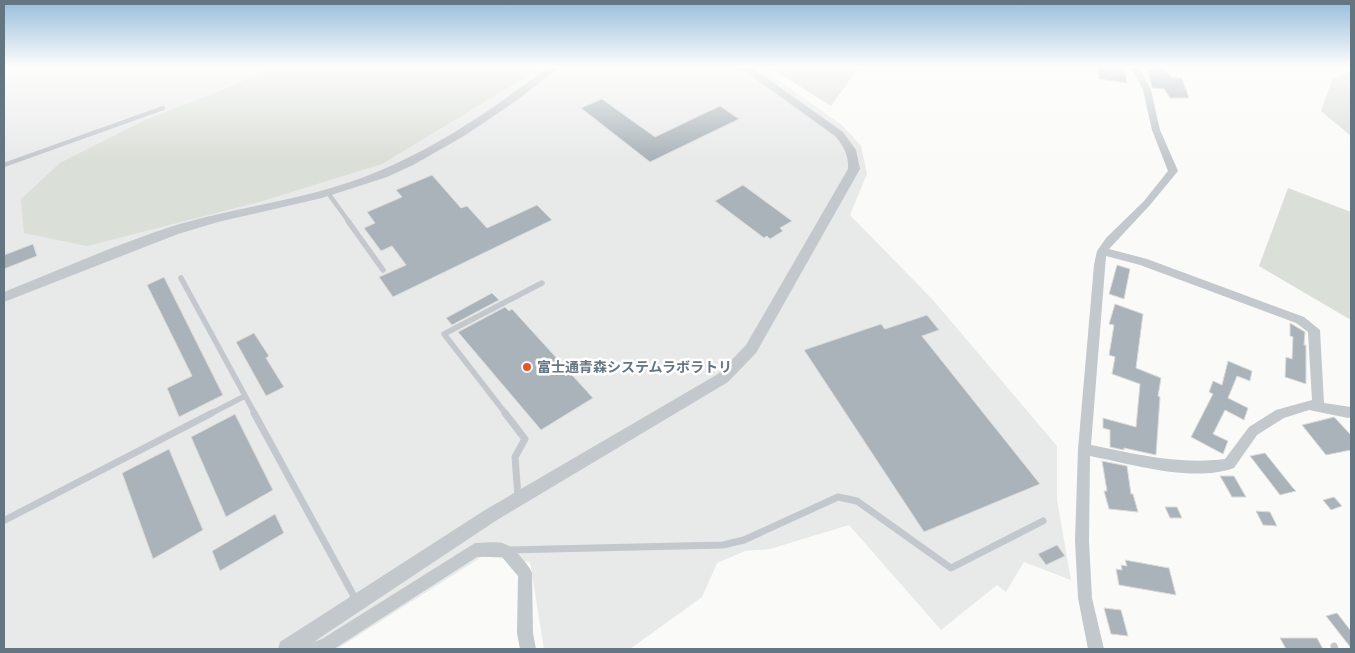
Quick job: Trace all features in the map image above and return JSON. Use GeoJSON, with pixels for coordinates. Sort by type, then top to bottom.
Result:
{"type":"FeatureCollection","features":[{"type":"Feature","properties":{"kind":"street"},"geometry":{"type":"LineString","coordinates":[[4,298],[142,243],[198,223],[328,193],[380,176],[414,161],[445,143],[511,97]]}},
{"type":"Feature","properties":{"kind":"street"},"geometry":{"type":"LineString","coordinates":[[287,649],[518,499],[723,378],[750,349],[770,318],[854,169],[855,160],[839,134],[787,97]]}},
{"type":"Feature","properties":{"kind":"street"},"geometry":{"type":"LineString","coordinates":[[1096,649],[1085,598],[1082,541],[1084,449],[1102,250],[1147,203],[1168,179],[1172,171],[1162,149],[1149,97]]}},
{"type":"Feature","properties":{"kind":"street"},"geometry":{"type":"LineString","coordinates":[[1102,250],[1143,262],[1300,320],[1314,330],[1318,407]]}},
{"type":"Feature","properties":{"kind":"street"},"geometry":{"type":"LineString","coordinates":[[1084,449],[1178,468],[1209,468],[1229,464],[1253,431],[1280,414],[1309,405],[1351,412]]}},
{"type":"Feature","properties":{"kind":"street"},"geometry":{"type":"LineString","coordinates":[[312,649],[325,646],[475,550],[506,550],[526,573],[525,633],[528,649]]}},
{"type":"Feature","properties":{"kind":"lane"},"geometry":{"type":"LineString","coordinates":[[4,165],[163,108]]}},
{"type":"Feature","properties":{"kind":"lane"},"geometry":{"type":"LineString","coordinates":[[328,193],[383,270]]}},
{"type":"Feature","properties":{"kind":"lane"},"geometry":{"type":"LineString","coordinates":[[181,278],[357,602]]}},
{"type":"Feature","properties":{"kind":"lane"},"geometry":{"type":"LineString","coordinates":[[518,499],[515,457],[525,439],[444,334],[542,283]]}},
{"type":"Feature","properties":{"kind":"lane"},"geometry":{"type":"LineString","coordinates":[[5,520],[245,396]]}},
{"type":"Feature","properties":{"kind":"lane"},"geometry":{"type":"LineString","coordinates":[[506,550],[723,545],[744,540],[838,497],[856,501],[951,568],[1043,521]]}},
{"type":"Feature","properties":{"kind":"shaded area"},"geometry":{"type":"Polygon","coordinates":[[[4,97],[803,97],[842,125],[861,146],[867,174],[850,215],[933,300],[1057,446],[1057,500],[1071,580],[1024,562],[1006,592],[997,585],[941,630],[849,525],[770,549],[745,551],[717,563],[702,597],[630,649],[544,649],[530,562],[483,556],[337,649],[4,649],[4,97]]]}},
{"type":"Feature","properties":{"kind":"shaded area"},"geometry":{"type":"Polygon","coordinates":[[[203,97],[492,97],[382,164],[259,202],[87,246],[24,233],[21,199],[60,163],[145,120],[203,97]]]}},
{"type":"Feature","properties":{"kind":"shaded area"},"geometry":{"type":"Polygon","coordinates":[[[817,97],[837,97],[831,106],[817,97]]]}},
{"type":"Feature","properties":{"kind":"shaded area"},"geometry":{"type":"Polygon","coordinates":[[[1326,97],[1351,97],[1351,136],[1321,111],[1326,97]]]}},
{"type":"Feature","properties":{"kind":"shaded area"},"geometry":{"type":"Polygon","coordinates":[[[1288,188],[1351,212],[1351,320],[1259,266],[1288,188]]]}},
{"type":"Feature","properties":{"kind":"building"},"geometry":{"type":"Polygon","coordinates":[[[602,99],[655,137],[720,106],[739,119],[650,162],[581,108],[602,99]]]}},
{"type":"Feature","properties":{"kind":"building"},"geometry":{"type":"Polygon","coordinates":[[[432,175],[461,208],[467,206],[487,228],[537,205],[552,220],[393,297],[379,277],[406,265],[392,246],[381,251],[364,228],[375,223],[367,212],[402,197],[396,190],[432,175]]]}},
{"type":"Feature","properties":{"kind":"building"},"geometry":{"type":"Polygon","coordinates":[[[743,185],[792,221],[780,228],[783,231],[770,239],[767,236],[764,238],[715,201],[743,185]]]}},
{"type":"Feature","properties":{"kind":"building"},"geometry":{"type":"Polygon","coordinates":[[[33,244],[37,256],[4,269],[4,255],[33,244]]]}},
{"type":"Feature","properties":{"kind":"building"},"geometry":{"type":"Polygon","coordinates":[[[1117,265],[1130,269],[1124,299],[1109,294],[1117,265]]]}},
{"type":"Feature","properties":{"kind":"building"},"geometry":{"type":"Polygon","coordinates":[[[164,277],[223,395],[179,417],[167,388],[192,376],[147,285],[164,277]]]}},
{"type":"Feature","properties":{"kind":"building"},"geometry":{"type":"Polygon","coordinates":[[[492,293],[499,300],[452,325],[446,318],[492,293]]]}},
{"type":"Feature","properties":{"kind":"building"},"geometry":{"type":"Polygon","coordinates":[[[1115,304],[1143,314],[1136,368],[1161,378],[1158,396],[1160,397],[1156,455],[1110,447],[1110,430],[1103,428],[1103,418],[1136,427],[1140,384],[1112,374],[1115,357],[1109,355],[1114,325],[1109,324],[1115,304]]]}},
{"type":"Feature","properties":{"kind":"building","name":"富士通青森システムラボラトリ"},"geometry":{"type":"Polygon","coordinates":[[[505,307],[509,311],[512,309],[593,398],[541,430],[458,332],[505,307]]]}},
{"type":"Feature","properties":{"kind":"building"},"geometry":{"type":"Polygon","coordinates":[[[927,315],[939,330],[922,336],[1040,484],[924,532],[804,350],[881,324],[885,329],[927,315]]]}},
{"type":"Feature","properties":{"kind":"building"},"geometry":{"type":"Polygon","coordinates":[[[1290,323],[1305,332],[1306,384],[1285,377],[1286,357],[1292,359],[1293,337],[1290,336],[1290,323]]]}},
{"type":"Feature","properties":{"kind":"building"},"geometry":{"type":"Polygon","coordinates":[[[254,333],[269,356],[266,358],[284,387],[266,396],[236,342],[254,333]]]}},
{"type":"Feature","properties":{"kind":"building"},"geometry":{"type":"Polygon","coordinates":[[[1228,361],[1252,371],[1250,381],[1237,376],[1228,398],[1248,408],[1244,420],[1225,410],[1213,434],[1228,441],[1223,454],[1191,437],[1213,394],[1209,392],[1213,381],[1222,385],[1228,361]]]}},
{"type":"Feature","properties":{"kind":"building"},"geometry":{"type":"Polygon","coordinates":[[[235,414],[273,490],[226,517],[191,437],[235,414]]]}},
{"type":"Feature","properties":{"kind":"building"},"geometry":{"type":"Polygon","coordinates":[[[1334,417],[1351,435],[1351,450],[1326,455],[1302,425],[1334,417]]]}},
{"type":"Feature","properties":{"kind":"building"},"geometry":{"type":"Polygon","coordinates":[[[169,449],[203,530],[153,559],[122,473],[169,449]]]}},
{"type":"Feature","properties":{"kind":"building"},"geometry":{"type":"Polygon","coordinates":[[[1265,453],[1296,491],[1280,495],[1250,456],[1265,453]]]}},
{"type":"Feature","properties":{"kind":"building"},"geometry":{"type":"Polygon","coordinates":[[[1102,461],[1127,466],[1131,494],[1133,494],[1138,512],[1109,509],[1104,491],[1107,491],[1102,461]]]}},
{"type":"Feature","properties":{"kind":"building"},"geometry":{"type":"Polygon","coordinates":[[[1220,476],[1234,476],[1246,497],[1232,497],[1220,476]]]}},
{"type":"Feature","properties":{"kind":"building"},"geometry":{"type":"Polygon","coordinates":[[[1334,497],[1342,506],[1331,510],[1323,500],[1334,497]]]}},
{"type":"Feature","properties":{"kind":"building"},"geometry":{"type":"Polygon","coordinates":[[[1165,507],[1177,507],[1182,518],[1170,518],[1165,507]]]}},
{"type":"Feature","properties":{"kind":"building"},"geometry":{"type":"Polygon","coordinates":[[[1256,511],[1270,512],[1277,526],[1263,525],[1256,511]]]}},
{"type":"Feature","properties":{"kind":"building"},"geometry":{"type":"Polygon","coordinates":[[[275,514],[284,533],[220,571],[212,551],[275,514]]]}},
{"type":"Feature","properties":{"kind":"building"},"geometry":{"type":"Polygon","coordinates":[[[1057,545],[1065,556],[1046,565],[1038,554],[1057,545]]]}},
{"type":"Feature","properties":{"kind":"building"},"geometry":{"type":"Polygon","coordinates":[[[1125,560],[1169,568],[1176,595],[1119,585],[1116,569],[1122,570],[1121,565],[1127,566],[1125,560]]]}},
{"type":"Feature","properties":{"kind":"building"},"geometry":{"type":"Polygon","coordinates":[[[1104,608],[1121,610],[1128,636],[1111,634],[1104,608]]]}},
{"type":"Feature","properties":{"kind":"building"},"geometry":{"type":"Polygon","coordinates":[[[1337,613],[1351,631],[1351,648],[1326,616],[1337,613]]]}},
{"type":"Feature","properties":{"kind":"building"},"geometry":{"type":"Polygon","coordinates":[[[1280,638],[1317,638],[1323,649],[1286,649],[1280,638]]]}},
{"type":"Feature","properties":{"kind":"place","name":"富士通青森システムラボラトリ"},"geometry":{"type":"Point","coordinates":[527,367]}}]}
